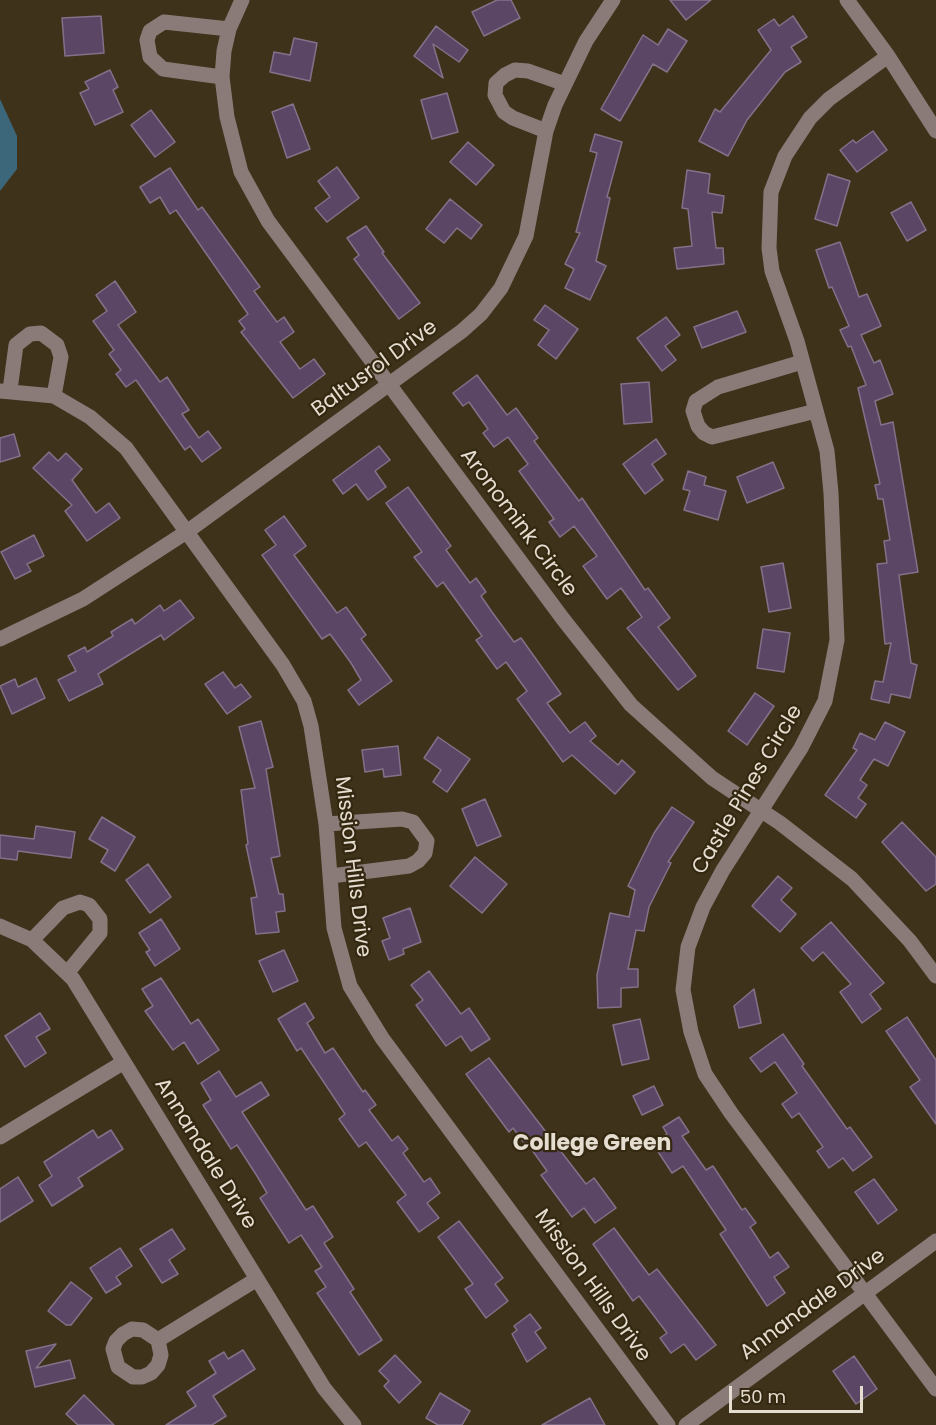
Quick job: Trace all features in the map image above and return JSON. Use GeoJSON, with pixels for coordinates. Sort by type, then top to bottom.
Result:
{"type":"FeatureCollection","features":[{"type":"Feature","properties":{"kind":"street","name":"Aronomink Circle"},"geometry":{"type":"LineString","coordinates":[[242,0],[229,29],[222,77],[232,146],[251,193],[268,222],[563,619],[631,705],[712,778],[762,810],[852,879],[910,941],[936,976]]}},
{"type":"Feature","properties":{"kind":"street","name":"Baltusrol Drive"},"geometry":{"type":"LineString","coordinates":[[0,639],[83,599],[188,531],[462,331],[481,314],[501,288],[526,236],[546,131],[565,84],[586,41],[613,0]]}},
{"type":"Feature","properties":{"kind":"street"},"geometry":{"type":"LineString","coordinates":[[847,0],[888,56],[936,131]]}},
{"type":"Feature","properties":{"kind":"street"},"geometry":{"type":"LineString","coordinates":[[222,77],[163,69],[150,57],[147,40],[150,31],[164,22],[229,29]]}},
{"type":"Feature","properties":{"kind":"street","name":"Castle Pines Circle"},"geometry":{"type":"LineString","coordinates":[[888,56],[829,99],[810,118],[784,156],[771,192],[768,230],[772,271],[802,362],[827,451],[831,494],[836,649],[825,701],[801,748],[718,879],[703,907],[688,947],[683,990],[691,1032],[705,1074],[731,1113],[936,1389]]}},
{"type":"Feature","properties":{"kind":"street"},"geometry":{"type":"LineString","coordinates":[[546,131],[504,112],[495,95],[496,83],[505,75],[522,70],[565,84]]}},
{"type":"Feature","properties":{"kind":"street"},"geometry":{"type":"LineString","coordinates":[[5,390],[16,345],[30,334],[41,333],[57,345],[61,357],[54,396]]}},
{"type":"Feature","properties":{"kind":"street"},"geometry":{"type":"LineString","coordinates":[[802,362],[718,387],[696,401],[693,411],[698,426],[712,437],[816,411]]}},
{"type":"Feature","properties":{"kind":"street","name":"Mission Hills Drive"},"geometry":{"type":"LineString","coordinates":[[5,390],[54,396],[90,417],[126,448],[283,665],[304,701],[311,726],[326,824],[334,928],[343,969],[359,1003],[668,1425]]}},
{"type":"Feature","properties":{"kind":"street"},"geometry":{"type":"LineString","coordinates":[[326,824],[402,819],[413,822],[427,841],[425,853],[409,866],[331,876]]}},
{"type":"Feature","properties":{"kind":"street"},"geometry":{"type":"LineString","coordinates":[[32,940],[63,908],[80,902],[88,905],[100,919],[100,933],[68,972]]}},
{"type":"Feature","properties":{"kind":"street","name":"Annandale Drive"},"geometry":{"type":"LineString","coordinates":[[0,926],[32,940],[68,972],[324,1388],[354,1425]]}},
{"type":"Feature","properties":{"kind":"street"},"geometry":{"type":"LineString","coordinates":[[0,1137],[124,1062]]}},
{"type":"Feature","properties":{"kind":"street","name":"Annandale Drive"},"geometry":{"type":"LineString","coordinates":[[686,1425],[936,1240]]}},
{"type":"Feature","properties":{"kind":"street"},"geometry":{"type":"LineString","coordinates":[[158,1340],[257,1279]]}},
{"type":"Feature","properties":{"kind":"water"},"geometry":{"type":"Polygon","coordinates":[[[0,99],[17,136],[17,169],[0,191],[0,99]]]}},
{"type":"Feature","properties":{"kind":"building"},"geometry":{"type":"Polygon","coordinates":[[[497,0],[511,0],[520,18],[484,36],[472,12],[497,0]]]}},
{"type":"Feature","properties":{"kind":"building"},"geometry":{"type":"Polygon","coordinates":[[[670,0],[711,0],[686,20],[670,0]]]}},
{"type":"Feature","properties":{"kind":"building"},"geometry":{"type":"Polygon","coordinates":[[[101,16],[104,53],[65,56],[62,18],[101,16]]]}},
{"type":"Feature","properties":{"kind":"building"},"geometry":{"type":"Polygon","coordinates":[[[793,16],[807,37],[791,47],[801,62],[785,72],[747,120],[728,156],[699,141],[715,109],[720,112],[771,50],[758,30],[774,19],[779,26],[793,16]]]}},
{"type":"Feature","properties":{"kind":"building"},"geometry":{"type":"Polygon","coordinates":[[[436,26],[468,50],[459,62],[433,44],[443,78],[414,56],[436,26]]]}},
{"type":"Feature","properties":{"kind":"building"},"geometry":{"type":"Polygon","coordinates":[[[668,29],[687,41],[667,72],[653,64],[620,121],[601,109],[643,35],[658,45],[668,29]]]}},
{"type":"Feature","properties":{"kind":"building"},"geometry":{"type":"Polygon","coordinates":[[[294,38],[317,43],[310,81],[270,72],[274,52],[290,55],[294,38]]]}},
{"type":"Feature","properties":{"kind":"building"},"geometry":{"type":"Polygon","coordinates":[[[110,70],[118,87],[113,90],[123,112],[95,125],[80,93],[89,89],[85,82],[110,70]]]}},
{"type":"Feature","properties":{"kind":"building"},"geometry":{"type":"Polygon","coordinates":[[[447,93],[458,132],[432,139],[421,100],[447,93]]]}},
{"type":"Feature","properties":{"kind":"building"},"geometry":{"type":"Polygon","coordinates":[[[293,104],[310,149],[287,158],[272,112],[293,104]]]}},
{"type":"Feature","properties":{"kind":"building"},"geometry":{"type":"Polygon","coordinates":[[[151,110],[175,142],[155,157],[131,125],[151,110]]]}},
{"type":"Feature","properties":{"kind":"building"},"geometry":{"type":"Polygon","coordinates":[[[873,131],[887,150],[857,172],[840,150],[853,140],[856,143],[873,131]]]}},
{"type":"Feature","properties":{"kind":"building"},"geometry":{"type":"Polygon","coordinates":[[[595,134],[622,142],[607,197],[610,198],[596,261],[606,266],[590,300],[565,288],[574,269],[565,264],[580,233],[576,232],[597,153],[590,151],[595,134]]]}},
{"type":"Feature","properties":{"kind":"building"},"geometry":{"type":"Polygon","coordinates":[[[468,142],[494,165],[476,185],[450,162],[468,142]]]}},
{"type":"Feature","properties":{"kind":"building"},"geometry":{"type":"Polygon","coordinates":[[[337,167],[359,198],[327,222],[315,208],[330,197],[318,181],[337,167]]]}},
{"type":"Feature","properties":{"kind":"building"},"geometry":{"type":"Polygon","coordinates":[[[170,168],[198,210],[202,207],[260,287],[254,291],[277,322],[284,317],[294,332],[280,342],[300,369],[314,359],[325,374],[293,398],[241,332],[245,329],[239,321],[248,314],[176,210],[170,214],[160,197],[150,203],[140,187],[170,168]]]}},
{"type":"Feature","properties":{"kind":"building"},"geometry":{"type":"Polygon","coordinates":[[[687,170],[710,174],[708,193],[724,196],[722,213],[712,212],[716,248],[723,248],[724,264],[677,269],[674,248],[692,246],[688,209],[682,208],[687,170]]]}},
{"type":"Feature","properties":{"kind":"building"},"geometry":{"type":"Polygon","coordinates":[[[828,174],[850,181],[837,226],[815,219],[828,174]]]}},
{"type":"Feature","properties":{"kind":"building"},"geometry":{"type":"Polygon","coordinates":[[[450,199],[482,225],[471,239],[457,228],[444,243],[426,229],[450,199]]]}},
{"type":"Feature","properties":{"kind":"building"},"geometry":{"type":"Polygon","coordinates":[[[911,202],[926,230],[907,241],[891,213],[911,202]]]}},
{"type":"Feature","properties":{"kind":"building"},"geometry":{"type":"Polygon","coordinates":[[[366,226],[384,252],[382,253],[420,303],[399,319],[354,259],[359,255],[347,238],[366,226]]]}},
{"type":"Feature","properties":{"kind":"building"},"geometry":{"type":"Polygon","coordinates":[[[840,242],[859,297],[867,294],[881,326],[861,335],[874,363],[880,360],[893,394],[875,401],[881,425],[893,422],[918,572],[899,575],[911,663],[917,665],[910,698],[891,694],[889,703],[871,699],[875,681],[883,682],[891,643],[885,644],[877,564],[887,563],[884,541],[890,540],[883,499],[878,499],[875,485],[880,484],[858,388],[866,385],[851,346],[848,347],[840,330],[849,326],[832,287],[829,288],[816,250],[840,242]]]}},
{"type":"Feature","properties":{"kind":"building"},"geometry":{"type":"Polygon","coordinates":[[[115,281],[136,312],[118,325],[160,382],[167,377],[189,410],[182,414],[199,438],[208,431],[221,448],[202,462],[190,446],[185,450],[136,380],[126,387],[116,374],[121,370],[109,354],[114,350],[93,321],[107,311],[96,295],[115,281]]]}},
{"type":"Feature","properties":{"kind":"building"},"geometry":{"type":"Polygon","coordinates":[[[545,305],[578,329],[556,359],[538,345],[549,330],[534,320],[545,305]]]}},
{"type":"Feature","properties":{"kind":"building"},"geometry":{"type":"Polygon","coordinates":[[[737,311],[746,332],[702,348],[694,327],[737,311]]]}},
{"type":"Feature","properties":{"kind":"building"},"geometry":{"type":"Polygon","coordinates":[[[666,317],[680,335],[665,346],[676,360],[662,371],[637,338],[666,317]]]}},
{"type":"Feature","properties":{"kind":"building"},"geometry":{"type":"Polygon","coordinates":[[[477,375],[507,415],[516,408],[538,438],[534,441],[579,501],[582,498],[645,590],[648,588],[670,618],[658,627],[696,676],[678,690],[627,628],[642,617],[621,588],[607,599],[583,566],[597,556],[574,526],[560,537],[549,522],[554,519],[519,471],[528,464],[508,437],[494,447],[483,433],[488,429],[469,402],[463,406],[453,393],[477,375]]]}},
{"type":"Feature","properties":{"kind":"building"},"geometry":{"type":"Polygon","coordinates":[[[649,382],[652,422],[624,424],[621,384],[649,382]]]}},
{"type":"Feature","properties":{"kind":"building"},"geometry":{"type":"Polygon","coordinates":[[[14,434],[20,456],[0,462],[0,438],[14,434]]]}},
{"type":"Feature","properties":{"kind":"building"},"geometry":{"type":"Polygon","coordinates":[[[656,439],[666,454],[652,464],[663,480],[645,494],[623,464],[656,439]]]}},
{"type":"Feature","properties":{"kind":"building"},"geometry":{"type":"Polygon","coordinates":[[[379,446],[390,460],[375,471],[386,487],[368,500],[356,484],[343,494],[333,480],[379,446]]]}},
{"type":"Feature","properties":{"kind":"building"},"geometry":{"type":"Polygon","coordinates":[[[49,452],[58,461],[66,453],[82,469],[72,480],[96,513],[109,503],[120,518],[87,541],[65,511],[72,505],[33,468],[49,452]]]}},
{"type":"Feature","properties":{"kind":"building"},"geometry":{"type":"Polygon","coordinates":[[[773,462],[784,488],[747,503],[737,477],[773,462]]]}},
{"type":"Feature","properties":{"kind":"building"},"geometry":{"type":"Polygon","coordinates":[[[688,471],[706,477],[704,485],[726,491],[718,520],[684,510],[690,491],[683,489],[688,471]]]}},
{"type":"Feature","properties":{"kind":"building"},"geometry":{"type":"Polygon","coordinates":[[[408,487],[451,546],[446,550],[470,583],[476,578],[486,592],[481,596],[492,612],[514,642],[521,638],[561,694],[547,703],[570,733],[585,722],[596,736],[590,741],[618,765],[622,760],[635,772],[615,794],[572,755],[563,762],[517,699],[527,691],[506,662],[497,669],[476,640],[482,636],[443,582],[437,587],[414,557],[422,552],[386,503],[408,487]]]}},
{"type":"Feature","properties":{"kind":"building"},"geometry":{"type":"Polygon","coordinates":[[[284,516],[306,546],[294,555],[337,613],[346,607],[366,635],[361,639],[392,681],[359,705],[348,690],[361,680],[351,663],[330,634],[322,639],[262,555],[276,545],[265,530],[284,516]]]}},
{"type":"Feature","properties":{"kind":"building"},"geometry":{"type":"Polygon","coordinates":[[[34,535],[44,556],[27,564],[31,571],[15,579],[1,552],[34,535]]]}},
{"type":"Feature","properties":{"kind":"building"},"geometry":{"type":"Polygon","coordinates":[[[783,563],[791,608],[769,612],[761,567],[783,563]]]}},
{"type":"Feature","properties":{"kind":"building"},"geometry":{"type":"Polygon","coordinates":[[[180,600],[194,618],[164,640],[161,635],[98,674],[103,684],[69,701],[58,680],[76,671],[68,656],[85,647],[87,652],[113,636],[111,632],[132,619],[135,624],[160,605],[164,611],[180,600]]]}},
{"type":"Feature","properties":{"kind":"building"},"geometry":{"type":"Polygon","coordinates":[[[763,629],[790,633],[784,672],[757,668],[763,629]]]}},
{"type":"Feature","properties":{"kind":"building"},"geometry":{"type":"Polygon","coordinates":[[[223,672],[235,688],[241,684],[251,697],[227,714],[205,684],[223,672]]]}},
{"type":"Feature","properties":{"kind":"building"},"geometry":{"type":"Polygon","coordinates":[[[36,678],[45,698],[12,714],[0,686],[15,679],[18,687],[36,678]]]}},
{"type":"Feature","properties":{"kind":"building"},"geometry":{"type":"Polygon","coordinates":[[[755,693],[774,706],[747,745],[728,731],[755,693]]]}},
{"type":"Feature","properties":{"kind":"building"},"geometry":{"type":"Polygon","coordinates":[[[261,721],[273,767],[266,769],[280,856],[271,858],[279,894],[283,894],[285,911],[276,912],[279,932],[256,934],[251,898],[257,897],[246,845],[248,844],[241,790],[255,788],[239,727],[261,721]]]}},
{"type":"Feature","properties":{"kind":"building"},"geometry":{"type":"Polygon","coordinates":[[[885,722],[905,732],[888,766],[874,759],[860,780],[867,785],[858,798],[866,804],[856,818],[825,795],[857,750],[853,748],[860,733],[875,740],[885,722]]]}},
{"type":"Feature","properties":{"kind":"building"},"geometry":{"type":"Polygon","coordinates":[[[438,737],[470,759],[447,792],[433,782],[441,770],[424,758],[438,737]]]}},
{"type":"Feature","properties":{"kind":"building"},"geometry":{"type":"Polygon","coordinates":[[[398,746],[401,775],[384,777],[383,769],[365,772],[362,750],[398,746]]]}},
{"type":"Feature","properties":{"kind":"building"},"geometry":{"type":"Polygon","coordinates":[[[485,799],[501,836],[477,846],[462,809],[485,799]]]}},
{"type":"Feature","properties":{"kind":"building"},"geometry":{"type":"Polygon","coordinates":[[[672,807],[694,822],[668,862],[671,863],[649,907],[644,931],[636,930],[628,969],[638,969],[638,987],[621,988],[621,1007],[598,1008],[597,975],[610,913],[629,917],[635,890],[628,886],[654,833],[672,807]]]}},
{"type":"Feature","properties":{"kind":"building"},"geometry":{"type":"Polygon","coordinates":[[[102,817],[135,837],[115,871],[101,862],[108,850],[89,839],[102,817]]]}},
{"type":"Feature","properties":{"kind":"building"},"geometry":{"type":"Polygon","coordinates":[[[902,822],[936,857],[936,884],[926,891],[882,842],[902,822]]]}},
{"type":"Feature","properties":{"kind":"building"},"geometry":{"type":"Polygon","coordinates":[[[36,826],[75,832],[71,858],[18,851],[17,860],[0,858],[0,835],[34,839],[36,826]]]}},
{"type":"Feature","properties":{"kind":"building"},"geometry":{"type":"Polygon","coordinates":[[[475,857],[507,884],[482,913],[450,886],[475,857]]]}},
{"type":"Feature","properties":{"kind":"building"},"geometry":{"type":"Polygon","coordinates":[[[148,864],[171,897],[150,913],[126,880],[148,864]]]}},
{"type":"Feature","properties":{"kind":"building"},"geometry":{"type":"Polygon","coordinates":[[[778,876],[792,888],[781,900],[796,914],[780,932],[752,906],[778,876]]]}},
{"type":"Feature","properties":{"kind":"building"},"geometry":{"type":"Polygon","coordinates":[[[410,908],[421,942],[403,949],[404,954],[389,960],[382,941],[390,938],[383,918],[410,908]]]}},
{"type":"Feature","properties":{"kind":"building"},"geometry":{"type":"Polygon","coordinates":[[[161,919],[180,949],[155,966],[146,952],[150,950],[139,933],[161,919]]]}},
{"type":"Feature","properties":{"kind":"building"},"geometry":{"type":"Polygon","coordinates":[[[831,922],[884,983],[870,994],[881,1009],[862,1023],[840,992],[851,984],[823,952],[813,961],[801,948],[831,922]]]}},
{"type":"Feature","properties":{"kind":"building"},"geometry":{"type":"Polygon","coordinates":[[[284,950],[298,981],[273,992],[259,961],[284,950]]]}},
{"type":"Feature","properties":{"kind":"building"},"geometry":{"type":"Polygon","coordinates":[[[429,971],[461,1014],[469,1008],[490,1039],[471,1051],[461,1036],[446,1046],[416,1005],[423,1000],[411,985],[429,971]]]}},
{"type":"Feature","properties":{"kind":"building"},"geometry":{"type":"Polygon","coordinates":[[[161,978],[191,1024],[198,1019],[219,1050],[198,1064],[184,1042],[173,1050],[145,1011],[153,1006],[142,989],[161,978]]]}},
{"type":"Feature","properties":{"kind":"building"},"geometry":{"type":"Polygon","coordinates":[[[754,989],[761,1023],[739,1028],[734,1006],[754,989]]]}},
{"type":"Feature","properties":{"kind":"building"},"geometry":{"type":"Polygon","coordinates":[[[305,1003],[314,1018],[307,1023],[325,1053],[333,1048],[363,1092],[365,1090],[376,1105],[369,1110],[392,1141],[398,1136],[408,1149],[403,1153],[424,1182],[430,1178],[440,1193],[427,1203],[439,1218],[419,1232],[397,1202],[406,1195],[366,1142],[359,1147],[339,1119],[345,1114],[301,1048],[297,1051],[278,1019],[305,1003]]]}},
{"type":"Feature","properties":{"kind":"building"},"geometry":{"type":"Polygon","coordinates":[[[40,1013],[50,1029],[36,1037],[46,1053],[25,1067],[5,1036],[40,1013]]]}},
{"type":"Feature","properties":{"kind":"building"},"geometry":{"type":"Polygon","coordinates":[[[907,1017],[936,1060],[936,1124],[910,1087],[920,1080],[886,1031],[907,1017]]]}},
{"type":"Feature","properties":{"kind":"building"},"geometry":{"type":"Polygon","coordinates":[[[640,1019],[649,1059],[622,1065],[613,1025],[640,1019]]]}},
{"type":"Feature","properties":{"kind":"building"},"geometry":{"type":"Polygon","coordinates":[[[783,1034],[804,1064],[802,1066],[847,1129],[850,1127],[872,1157],[853,1171],[843,1158],[829,1168],[817,1151],[823,1147],[799,1113],[792,1118],[782,1104],[797,1093],[775,1062],[761,1072],[750,1058],[783,1034]]]}},
{"type":"Feature","properties":{"kind":"building"},"geometry":{"type":"Polygon","coordinates":[[[489,1058],[586,1184],[594,1178],[616,1208],[595,1223],[584,1208],[572,1217],[541,1175],[547,1171],[527,1143],[525,1144],[513,1128],[509,1132],[466,1074],[489,1058]]]}},
{"type":"Feature","properties":{"kind":"building"},"geometry":{"type":"Polygon","coordinates":[[[219,1071],[236,1097],[261,1082],[269,1095],[242,1112],[306,1210],[313,1206],[333,1237],[324,1243],[354,1289],[350,1292],[382,1340],[359,1355],[317,1293],[326,1287],[315,1271],[322,1267],[301,1235],[289,1243],[260,1198],[267,1193],[257,1176],[237,1145],[231,1149],[203,1105],[211,1100],[201,1083],[219,1071]]]}},
{"type":"Feature","properties":{"kind":"building"},"geometry":{"type":"Polygon","coordinates":[[[654,1086],[663,1105],[642,1115],[633,1096],[654,1086]]]}},
{"type":"Feature","properties":{"kind":"building"},"geometry":{"type":"Polygon","coordinates":[[[679,1117],[689,1132],[682,1136],[706,1170],[713,1166],[742,1210],[745,1208],[756,1223],[750,1227],[770,1258],[778,1252],[789,1267],[774,1277],[785,1293],[767,1306],[720,1234],[726,1230],[683,1166],[672,1173],[653,1144],[667,1134],[663,1127],[679,1117]]]}},
{"type":"Feature","properties":{"kind":"building"},"geometry":{"type":"Polygon","coordinates":[[[93,1130],[98,1138],[111,1130],[123,1149],[78,1178],[83,1186],[52,1206],[39,1185],[52,1176],[44,1162],[93,1130]]]}},
{"type":"Feature","properties":{"kind":"building"},"geometry":{"type":"Polygon","coordinates":[[[18,1177],[33,1201],[0,1222],[0,1189],[18,1177]]]}},
{"type":"Feature","properties":{"kind":"building"},"geometry":{"type":"Polygon","coordinates":[[[874,1179],[897,1210],[878,1224],[855,1192],[874,1179]]]}},
{"type":"Feature","properties":{"kind":"building"},"geometry":{"type":"Polygon","coordinates":[[[459,1221],[503,1278],[495,1284],[508,1301],[486,1318],[465,1289],[473,1284],[438,1237],[459,1221]]]}},
{"type":"Feature","properties":{"kind":"building"},"geometry":{"type":"Polygon","coordinates":[[[614,1228],[649,1275],[657,1269],[716,1345],[696,1360],[684,1344],[671,1353],[660,1338],[667,1333],[639,1296],[633,1301],[593,1244],[614,1228]]]}},
{"type":"Feature","properties":{"kind":"building"},"geometry":{"type":"Polygon","coordinates":[[[172,1229],[185,1249],[169,1260],[178,1274],[162,1283],[140,1249],[172,1229]]]}},
{"type":"Feature","properties":{"kind":"building"},"geometry":{"type":"Polygon","coordinates":[[[120,1248],[132,1266],[116,1277],[121,1284],[106,1293],[90,1268],[120,1248]]]}},
{"type":"Feature","properties":{"kind":"building"},"geometry":{"type":"Polygon","coordinates":[[[71,1282],[92,1298],[71,1325],[66,1325],[48,1311],[71,1282]]]}},
{"type":"Feature","properties":{"kind":"building"},"geometry":{"type":"Polygon","coordinates":[[[530,1314],[541,1328],[535,1332],[546,1348],[527,1362],[512,1334],[517,1330],[514,1326],[530,1314]]]}},
{"type":"Feature","properties":{"kind":"building"},"geometry":{"type":"Polygon","coordinates":[[[56,1344],[36,1368],[70,1360],[75,1378],[35,1387],[26,1351],[56,1344]]]}},
{"type":"Feature","properties":{"kind":"building"},"geometry":{"type":"Polygon","coordinates":[[[243,1350],[255,1369],[213,1396],[226,1416],[212,1425],[166,1425],[196,1406],[187,1392],[216,1373],[209,1361],[224,1352],[228,1359],[243,1350]]]}},
{"type":"Feature","properties":{"kind":"building"},"geometry":{"type":"Polygon","coordinates":[[[395,1355],[421,1382],[399,1403],[384,1386],[389,1381],[379,1371],[395,1355]]]}},
{"type":"Feature","properties":{"kind":"building"},"geometry":{"type":"Polygon","coordinates":[[[854,1356],[877,1389],[856,1404],[833,1371],[854,1356]]]}},
{"type":"Feature","properties":{"kind":"building"},"geometry":{"type":"Polygon","coordinates":[[[440,1393],[470,1411],[462,1425],[438,1425],[426,1418],[440,1393]]]}},
{"type":"Feature","properties":{"kind":"building"},"geometry":{"type":"Polygon","coordinates":[[[84,1395],[114,1425],[78,1425],[66,1414],[84,1395]]]}},
{"type":"Feature","properties":{"kind":"building"},"geometry":{"type":"Polygon","coordinates":[[[590,1398],[605,1425],[542,1425],[590,1398]]]}},
{"type":"Feature","properties":{"kind":"district","name":"College Green"},"geometry":{"type":"Point","coordinates":[592,1144]}}]}
